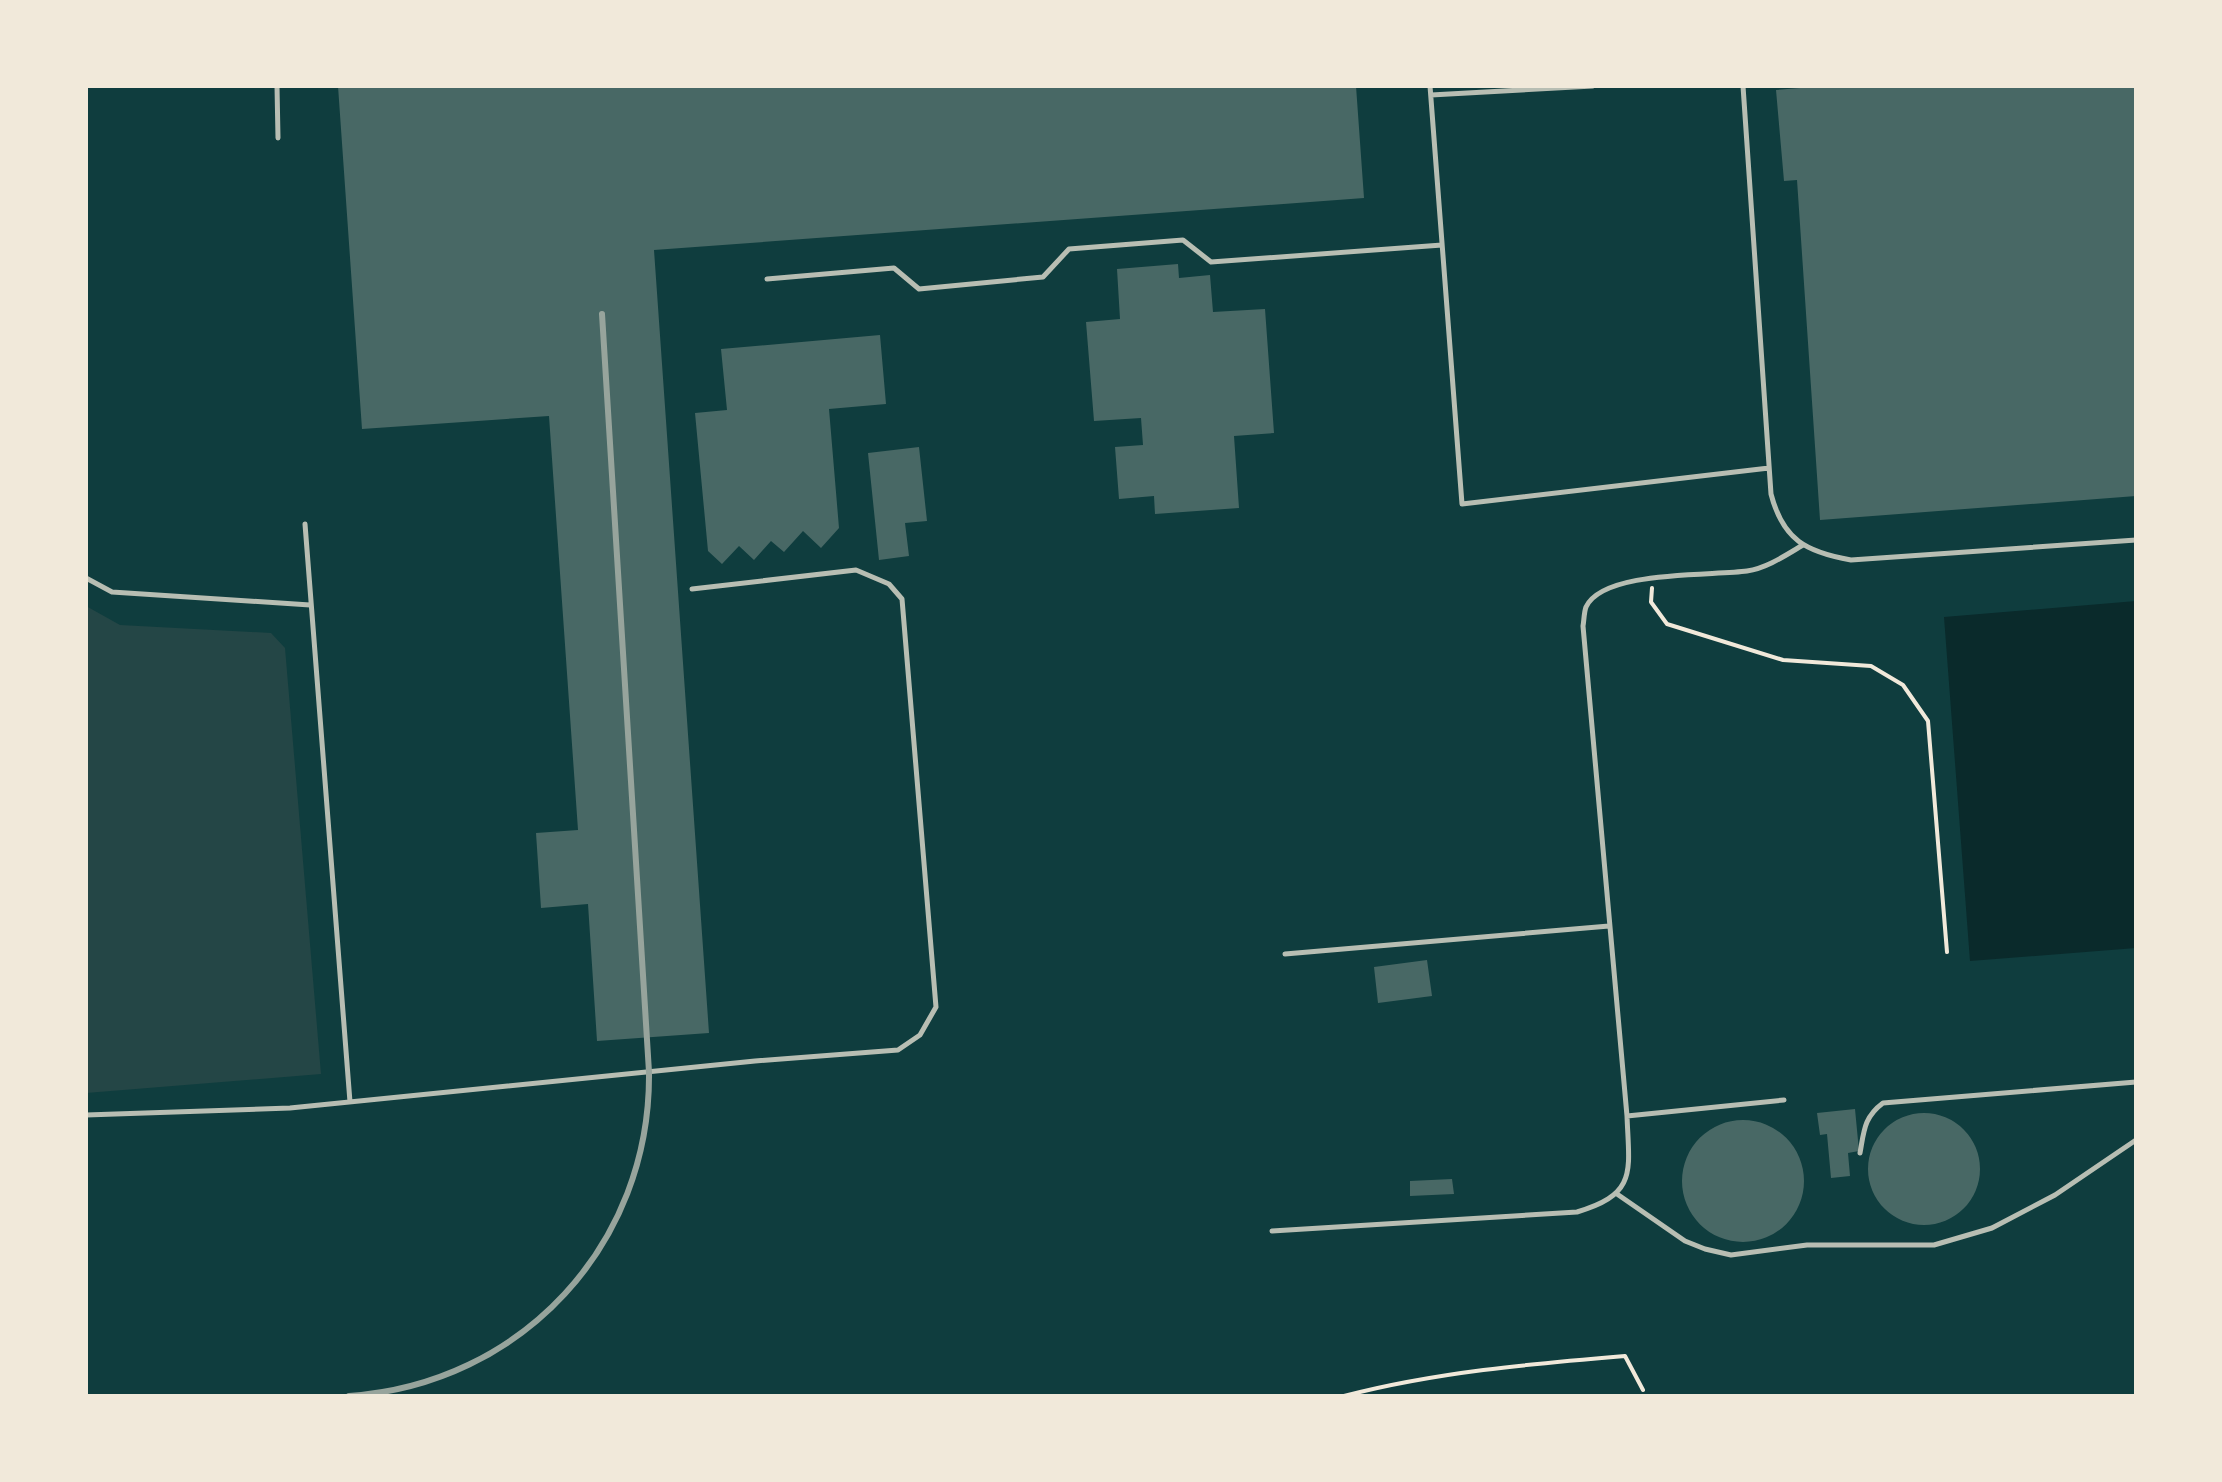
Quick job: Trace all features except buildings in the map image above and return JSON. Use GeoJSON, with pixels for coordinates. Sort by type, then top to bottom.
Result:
{"type":"FeatureCollection","features":[{"type":"Feature","properties":{"kind":"lane"},"geometry":{"type":"LineString","coordinates":[[277,86],[278,138]]}},
{"type":"Feature","properties":{"kind":"lane"},"geometry":{"type":"LineString","coordinates":[[1430,86],[1462,504],[1769,468]]}},
{"type":"Feature","properties":{"kind":"lane"},"geometry":{"type":"LineString","coordinates":[[1431,95],[1593,86]]}},
{"type":"Feature","properties":{"kind":"lane"},"geometry":{"type":"LineString","coordinates":[[1743,86],[1771,494],[1777,516],[1787,532],[1803,545],[1851,560],[2136,540]]}},
{"type":"Feature","properties":{"kind":"lane"},"geometry":{"type":"LineString","coordinates":[[767,279],[894,268],[919,289],[1028,279],[1043,277],[1069,249],[1183,240],[1211,262],[1442,245]]}},
{"type":"Feature","properties":{"kind":"lane"},"geometry":{"type":"LineString","coordinates":[[305,524],[350,1102]]}},
{"type":"Feature","properties":{"kind":"lane"},"geometry":{"type":"LineString","coordinates":[[1272,1231],[1577,1212],[1597,1206],[1617,1194],[1627,1178],[1629,1165],[1627,1116],[1583,626],[1586,607],[1597,595],[1614,586],[1652,578],[1750,571],[1780,559],[1803,545]]}},
{"type":"Feature","properties":{"kind":"lane"},"geometry":{"type":"LineString","coordinates":[[86,1115],[290,1108],[755,1061],[898,1050],[920,1035],[936,1007],[902,599],[889,584],[856,570],[692,589]]}},
{"type":"Feature","properties":{"kind":"lane"},"geometry":{"type":"LineString","coordinates":[[86,578],[112,592],[310,605]]}},
{"type":"Feature","properties":{"kind":"lane"},"geometry":{"type":"LineString","coordinates":[[1285,954],[1609,926]]}},
{"type":"Feature","properties":{"kind":"lane"},"geometry":{"type":"LineString","coordinates":[[1860,1153],[1871,1111],[1883,1103],[2136,1082]]}},
{"type":"Feature","properties":{"kind":"lane"},"geometry":{"type":"LineString","coordinates":[[1627,1116],[1784,1100]]}},
{"type":"Feature","properties":{"kind":"lane"},"geometry":{"type":"LineString","coordinates":[[1617,1194],[1685,1241],[1731,1255],[1807,1245],[1934,1245],[1992,1228],[2095,1170],[2136,1140]]}},
{"type":"Feature","properties":{"kind":"path"},"geometry":{"type":"LineString","coordinates":[[1652,578],[1651,602],[1667,624],[1783,660],[1871,666],[1903,685],[1928,721],[1947,952]]}},
{"type":"Feature","properties":{"kind":"path"},"geometry":{"type":"LineString","coordinates":[[1344,1396],[1402,1381],[1493,1368],[1625,1356],[1643,1390]]}},
{"type":"Feature","properties":{"kind":"shaded area"},"geometry":{"type":"Polygon","coordinates":[[[2136,601],[2136,948],[1970,961],[1944,617],[2136,601]]]}},
{"type":"Feature","properties":{"kind":"shaded area"},"geometry":{"type":"Polygon","coordinates":[[[86,606],[120,625],[271,633],[285,648],[321,1074],[86,1093],[86,606]]]}},
{"type":"Feature","properties":{"kind":"railway"},"geometry":{"type":"LineString","coordinates":[[349,1396],[412,1386],[469,1364],[520,1334],[565,1294],[601,1247],[627,1194],[644,1135],[649,1072],[602,314]]}}]}
